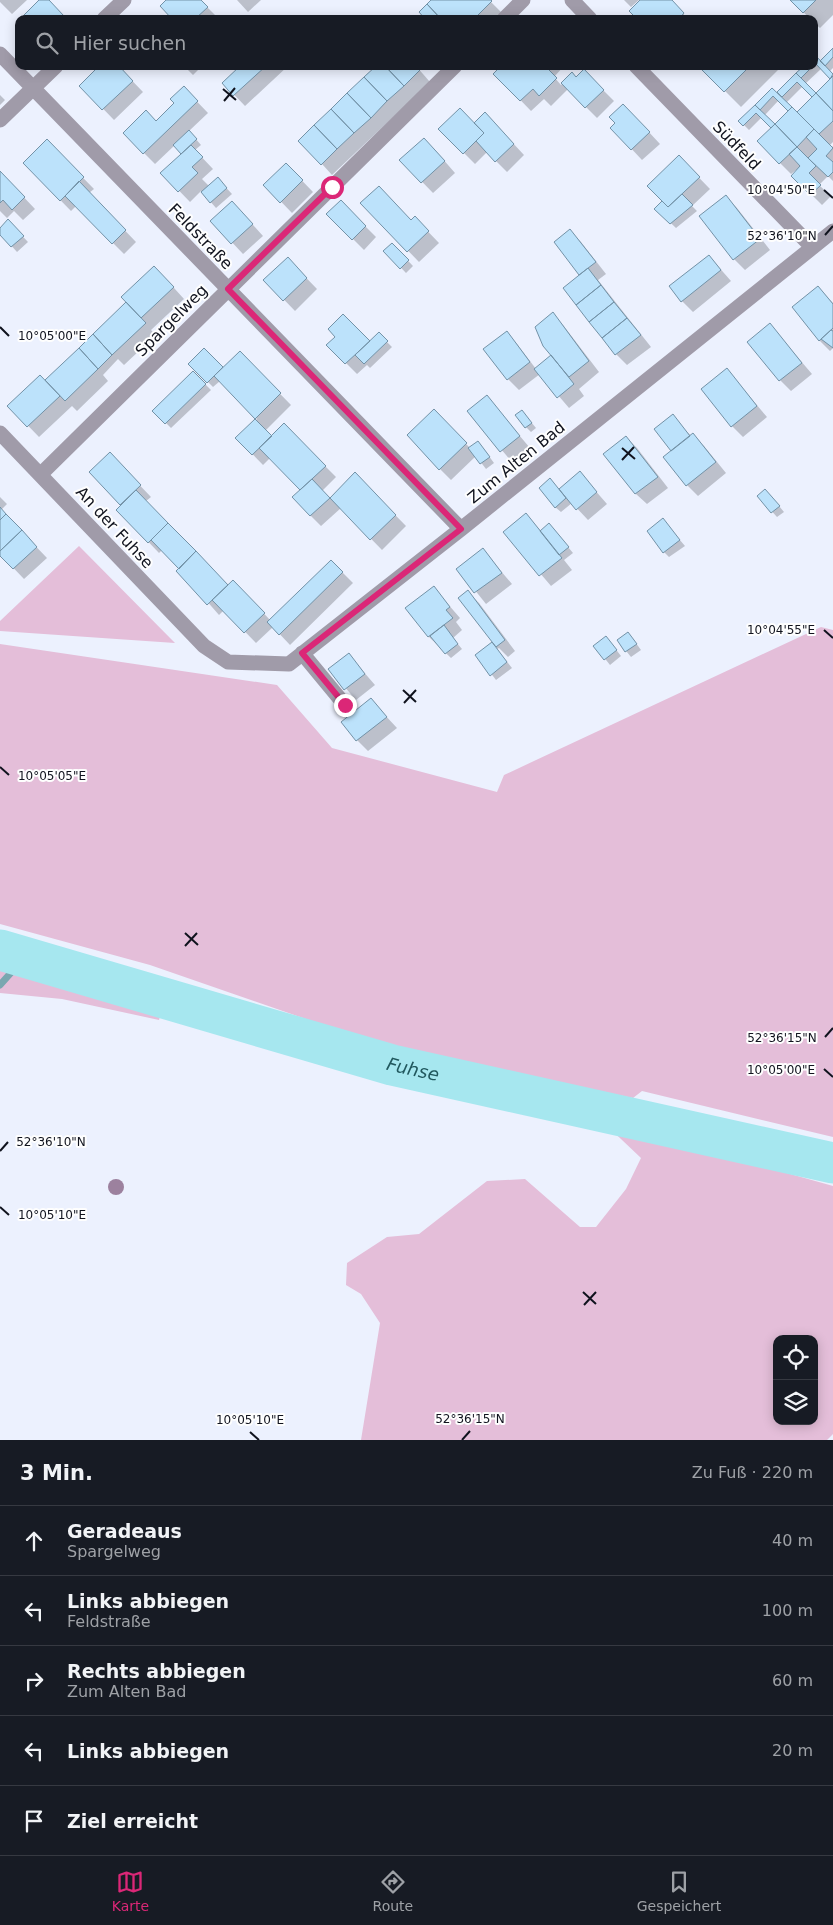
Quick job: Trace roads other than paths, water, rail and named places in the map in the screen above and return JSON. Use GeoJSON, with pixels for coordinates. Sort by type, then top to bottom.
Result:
{"type":"FeatureCollection","features":[{"type":"Feature","properties":{"kind":"street"},"geometry":{"type":"LineString","coordinates":[[108,15],[124,0]]}},
{"type":"Feature","properties":{"kind":"street"},"geometry":{"type":"LineString","coordinates":[[508,15],[523,0]]}},
{"type":"Feature","properties":{"kind":"street"},"geometry":{"type":"LineString","coordinates":[[572,0],[586,15]]}},
{"type":"Feature","properties":{"kind":"street","name":"Feldstraße"},"geometry":{"type":"LineString","coordinates":[[0,54],[15,69]]}},
{"type":"Feature","properties":{"kind":"street","name":"Feldstraße"},"geometry":{"type":"LineString","coordinates":[[16,70],[461,529]]}},
{"type":"Feature","properties":{"kind":"street"},"geometry":{"type":"LineString","coordinates":[[0,120],[52,70]]}},
{"type":"Feature","properties":{"kind":"street","name":"Spargelweg"},"geometry":{"type":"LineString","coordinates":[[41,474],[451,70]]}},
{"type":"Feature","properties":{"kind":"street","name":"Südfeld"},"geometry":{"type":"LineString","coordinates":[[640,70],[812,247]]}},
{"type":"Feature","properties":{"kind":"street","name":"Zum Alten Bad"},"geometry":{"type":"LineString","coordinates":[[204,646],[228,662],[289,664],[833,231]]}},
{"type":"Feature","properties":{"kind":"street","name":"An der Fuhse"},"geometry":{"type":"LineString","coordinates":[[0,433],[204,646]]}},
{"type":"Feature","properties":{"kind":"street"},"geometry":{"type":"LineString","coordinates":[[302,653],[345,705]]}},
{"type":"Feature","properties":{"kind":"waterway","name":"Fuhse"},"geometry":{"type":"LineString","coordinates":[[0,950],[392,1065],[833,1163]]}},
{"type":"Feature","properties":{"kind":"waterway"},"geometry":{"type":"LineString","coordinates":[[0,985],[25,957]]}}]}
